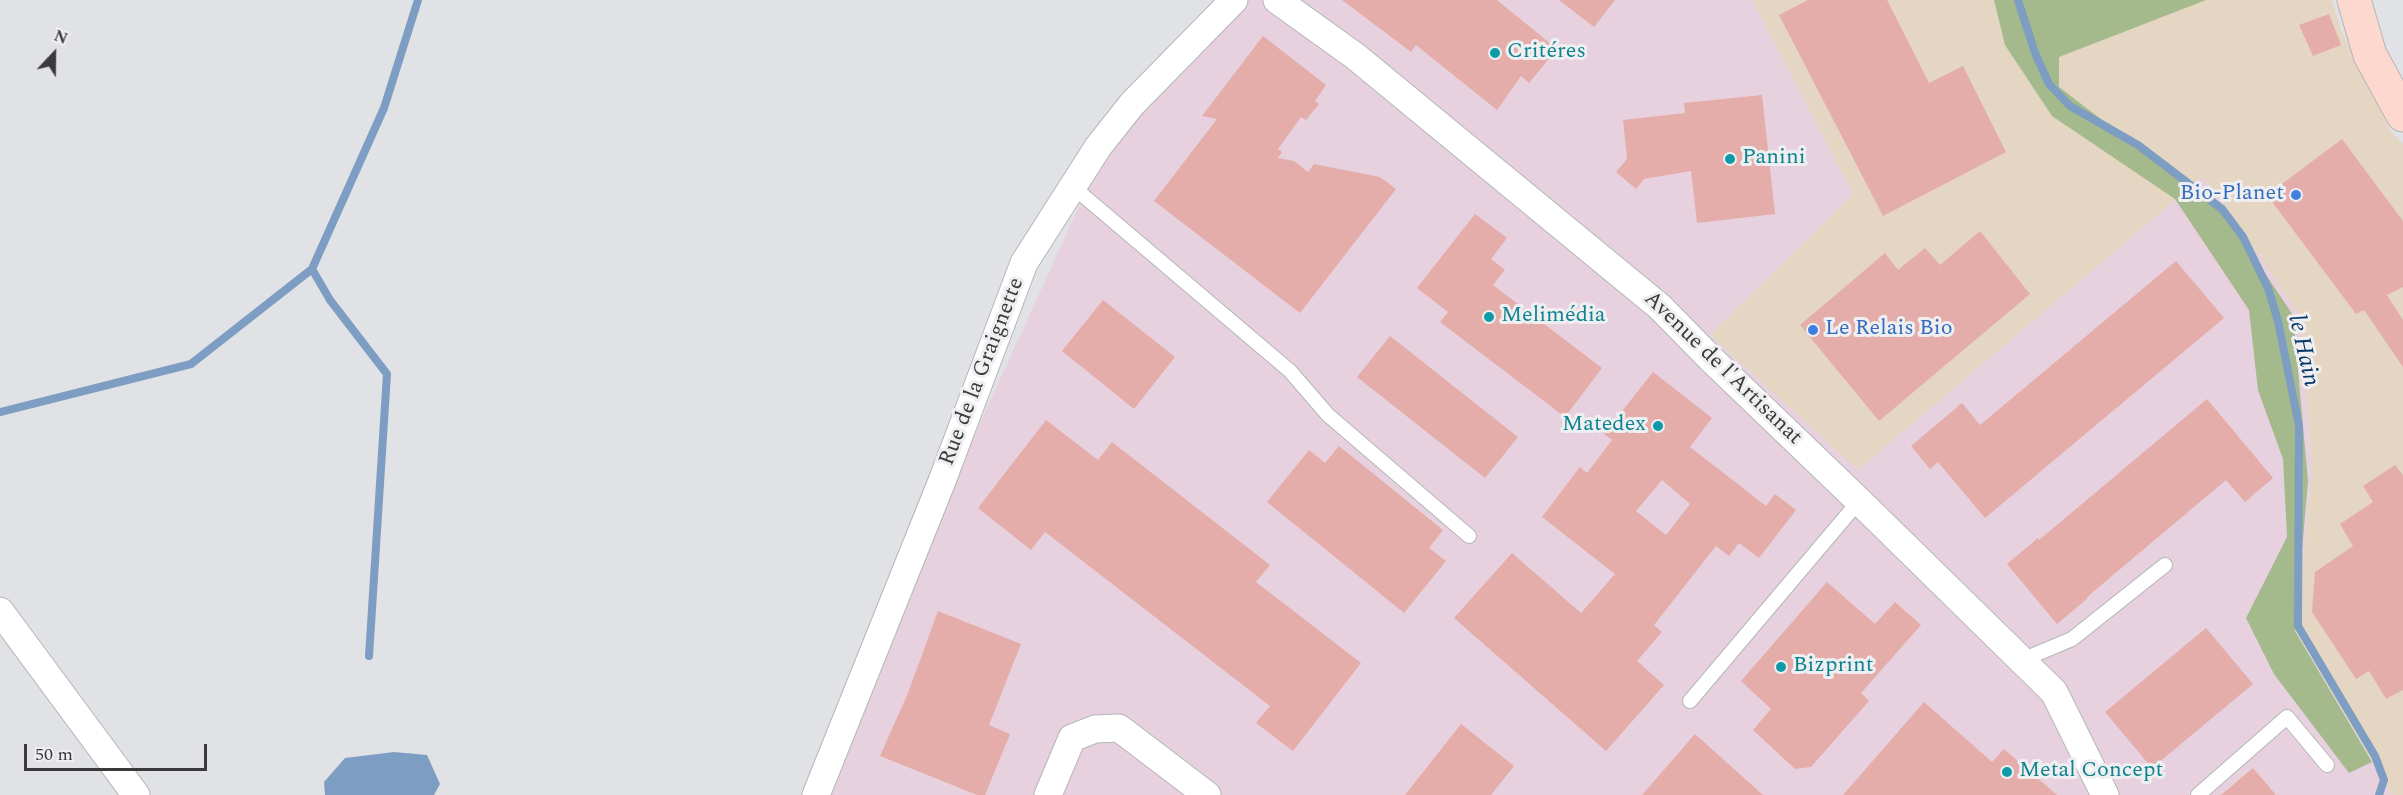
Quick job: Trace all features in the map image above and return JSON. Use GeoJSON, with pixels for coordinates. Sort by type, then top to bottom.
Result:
{"type":"FeatureCollection","features":[{"type":"Feature","properties":{"kind":"main road"},"geometry":{"type":"LineString","coordinates":[[2354,0],[2370,55],[2403,115]]}},
{"type":"Feature","properties":{"kind":"street","name":"Rue de la Graignette"},"geometry":{"type":"LineString","coordinates":[[816,795],[942,481],[1024,262],[1072,186],[1132,104],[1234,0]]}},
{"type":"Feature","properties":{"kind":"street","name":"Avenue de l'Artisanat"},"geometry":{"type":"LineString","coordinates":[[1276,0],[1355,56],[1660,307],[1711,360],[2054,692],[2104,794]]}},
{"type":"Feature","properties":{"kind":"street"},"geometry":{"type":"LineString","coordinates":[[0,611],[136,795]]}},
{"type":"Feature","properties":{"kind":"street"},"geometry":{"type":"LineString","coordinates":[[1048,795],[1072,738],[1095,729],[1119,728],[1207,795]]}},
{"type":"Feature","properties":{"kind":"lane"},"geometry":{"type":"LineString","coordinates":[[1072,186],[1290,371],[1328,415],[1469,536]]}},
{"type":"Feature","properties":{"kind":"lane"},"geometry":{"type":"LineString","coordinates":[[1690,701],[1859,501]]}},
{"type":"Feature","properties":{"kind":"lane"},"geometry":{"type":"LineString","coordinates":[[2022,660],[2072,639],[2164,565]]}},
{"type":"Feature","properties":{"kind":"lane"},"geometry":{"type":"LineString","coordinates":[[2198,795],[2287,717],[2327,765]]}},
{"type":"Feature","properties":{"kind":"shaded area"},"geometry":{"type":"Polygon","coordinates":[[[1230,0],[1752,0],[1853,194],[1710,335],[1858,470],[2202,177],[2231,214],[2300,316],[2312,471],[2295,631],[2392,795],[828,795],[934,524],[1097,167],[1230,0]]]}},
{"type":"Feature","properties":{"kind":"shaded area"},"geometry":{"type":"Polygon","coordinates":[[[1752,0],[2332,0],[2341,30],[2390,130],[2403,144],[2403,795],[2392,795],[2295,631],[2312,471],[2202,178],[1858,471],[1710,335],[1853,194],[1752,0]]]}},
{"type":"Feature","properties":{"kind":"green space"},"geometry":{"type":"Polygon","coordinates":[[[1994,0],[2206,0],[2059,57],[2059,87],[2225,214],[2293,315],[2308,481],[2295,631],[2372,762],[2349,773],[2274,674],[2246,618],[2287,537],[2283,459],[2258,390],[2249,310],[2175,199],[2052,116],[2005,45],[1994,0]]]}},
{"type":"Feature","properties":{"kind":"water"},"geometry":{"type":"Polygon","coordinates":[[[394,752],[427,755],[440,784],[434,795],[325,795],[324,782],[345,758],[394,752]]]}},
{"type":"Feature","properties":{"kind":"building","name":"Critéres"},"geometry":{"type":"Polygon","coordinates":[[[1342,0],[1497,0],[1557,49],[1529,83],[1521,76],[1497,110],[1416,45],[1411,52],[1342,0]]]}},
{"type":"Feature","properties":{"kind":"building"},"geometry":{"type":"Polygon","coordinates":[[[1559,0],[1615,0],[1594,27],[1559,0]]]}},
{"type":"Feature","properties":{"kind":"building"},"geometry":{"type":"Polygon","coordinates":[[[1808,0],[1887,0],[1929,83],[1963,66],[2006,152],[1883,216],[1779,15],[1808,0]]]}},
{"type":"Feature","properties":{"kind":"building"},"geometry":{"type":"Polygon","coordinates":[[[2329,14],[2341,45],[2313,56],[2299,25],[2329,14]]]}},
{"type":"Feature","properties":{"kind":"building"},"geometry":{"type":"Polygon","coordinates":[[[1263,36],[1326,85],[1315,101],[1319,104],[1306,120],[1301,117],[1278,149],[1282,152],[1278,158],[1294,161],[1308,172],[1314,164],[1380,177],[1396,189],[1300,313],[1154,201],[1217,119],[1202,116],[1263,36]]]}},
{"type":"Feature","properties":{"kind":"building","name":"Panini"},"geometry":{"type":"Polygon","coordinates":[[[1762,95],[1775,214],[1697,223],[1691,171],[1644,179],[1636,189],[1616,172],[1627,159],[1623,120],[1685,113],[1684,103],[1762,95]]]}},
{"type":"Feature","properties":{"kind":"building"},"geometry":{"type":"Polygon","coordinates":[[[2342,139],[2403,221],[2403,287],[2387,295],[2403,320],[2403,367],[2364,310],[2356,314],[2267,195],[2342,139]]]}},
{"type":"Feature","properties":{"kind":"building","name":"Melimédia"},"geometry":{"type":"Polygon","coordinates":[[[1475,214],[1507,238],[1491,259],[1505,270],[1493,285],[1602,368],[1565,417],[1440,322],[1448,312],[1417,288],[1475,214]]]}},
{"type":"Feature","properties":{"kind":"building"},"geometry":{"type":"Polygon","coordinates":[[[1980,231],[2030,294],[1879,421],[1800,325],[1885,253],[1898,270],[1925,248],[1940,265],[1980,231]]]}},
{"type":"Feature","properties":{"kind":"building"},"geometry":{"type":"Polygon","coordinates":[[[2176,261],[2224,318],[1985,518],[1938,462],[1930,469],[1911,446],[1962,403],[1980,425],[2176,261]]]}},
{"type":"Feature","properties":{"kind":"building"},"geometry":{"type":"Polygon","coordinates":[[[1103,300],[1175,357],[1134,409],[1062,351],[1103,300]]]}},
{"type":"Feature","properties":{"kind":"building"},"geometry":{"type":"Polygon","coordinates":[[[1390,336],[1518,437],[1485,478],[1357,377],[1390,336]]]}},
{"type":"Feature","properties":{"kind":"building"},"geometry":{"type":"Polygon","coordinates":[[[1653,372],[1712,418],[1690,447],[1766,506],[1775,494],[1796,510],[1759,558],[1739,543],[1729,556],[1716,546],[1654,625],[1662,632],[1637,661],[1664,685],[1606,751],[1454,618],[1512,553],[1581,613],[1615,574],[1542,517],[1580,467],[1587,473],[1612,440],[1604,434],[1653,372]],[[1662,480],[1636,511],[1666,535],[1690,504],[1662,480]]]}},
{"type":"Feature","properties":{"kind":"building"},"geometry":{"type":"Polygon","coordinates":[[[2207,399],[2273,478],[2245,502],[2226,480],[2057,624],[2007,564],[2038,538],[2039,540],[2207,399]]]}},
{"type":"Feature","properties":{"kind":"building"},"geometry":{"type":"Polygon","coordinates":[[[1046,420],[1098,460],[1112,442],[1270,565],[1256,582],[1361,663],[1293,751],[1256,723],[1270,706],[1045,532],[1031,550],[978,508],[1046,420]]]}},
{"type":"Feature","properties":{"kind":"building"},"geometry":{"type":"Polygon","coordinates":[[[1339,446],[1443,530],[1429,548],[1446,561],[1404,613],[1267,502],[1309,450],[1325,463],[1339,446]]]}},
{"type":"Feature","properties":{"kind":"building"},"geometry":{"type":"Polygon","coordinates":[[[2395,465],[2403,475],[2403,690],[2386,699],[2369,671],[2356,679],[2312,612],[2315,572],[2353,546],[2340,524],[2373,502],[2363,486],[2395,465]]]}},
{"type":"Feature","properties":{"kind":"building","name":"Bizprint"},"geometry":{"type":"Polygon","coordinates":[[[1827,582],[1875,624],[1895,602],[1921,625],[1861,693],[1869,701],[1811,767],[1795,769],[1753,730],[1771,709],[1741,681],[1827,582]]]}},
{"type":"Feature","properties":{"kind":"building"},"geometry":{"type":"Polygon","coordinates":[[[938,611],[1021,644],[989,725],[1010,734],[985,795],[977,795],[880,756],[908,693],[938,611]]]}},
{"type":"Feature","properties":{"kind":"building"},"geometry":{"type":"Polygon","coordinates":[[[2206,628],[2253,684],[2152,768],[2105,712],[2206,628]]]}},
{"type":"Feature","properties":{"kind":"building"},"geometry":{"type":"Polygon","coordinates":[[[1924,702],[1992,762],[2004,749],[2057,795],[1843,795],[1924,702]]]}},
{"type":"Feature","properties":{"kind":"building"},"geometry":{"type":"Polygon","coordinates":[[[1461,724],[1514,766],[1491,795],[1405,795],[1461,724]]]}},
{"type":"Feature","properties":{"kind":"building"},"geometry":{"type":"Polygon","coordinates":[[[1695,734],[1763,795],[1642,795],[1695,734]]]}},
{"type":"Feature","properties":{"kind":"building"},"geometry":{"type":"Polygon","coordinates":[[[2253,768],[2276,795],[2221,795],[2253,768]]]}},
{"type":"Feature","properties":{"kind":"waterway"},"geometry":{"type":"LineString","coordinates":[[0,412],[191,364],[312,269],[384,108],[418,0]]}},
{"type":"Feature","properties":{"kind":"waterway","name":"le Hain"},"geometry":{"type":"LineString","coordinates":[[2018,0],[2035,53],[2049,84],[2070,106],[2138,145],[2222,209],[2243,237],[2268,288],[2278,321],[2299,426],[2298,626],[2375,756],[2384,780],[2379,795]]}},
{"type":"Feature","properties":{"kind":"waterway"},"geometry":{"type":"LineString","coordinates":[[312,269],[330,300],[387,374],[369,656]]}},
{"type":"Feature","properties":{"kind":"place","name":"Critéres"},"geometry":{"type":"Point","coordinates":[1495,53]}},
{"type":"Feature","properties":{"kind":"place","name":"Panini"},"geometry":{"type":"Point","coordinates":[1730,159]}},
{"type":"Feature","properties":{"kind":"place","name":"Bio-Planet"},"geometry":{"type":"Point","coordinates":[2296,195]}},
{"type":"Feature","properties":{"kind":"place","name":"Melimédia"},"geometry":{"type":"Point","coordinates":[1489,317]}},
{"type":"Feature","properties":{"kind":"place","name":"Le Relais Bio"},"geometry":{"type":"Point","coordinates":[1813,330]}},
{"type":"Feature","properties":{"kind":"place","name":"Matedex"},"geometry":{"type":"Point","coordinates":[1658,426]}},
{"type":"Feature","properties":{"kind":"place","name":"Bizprint"},"geometry":{"type":"Point","coordinates":[1781,667]}},
{"type":"Feature","properties":{"kind":"place","name":"Metal Concept"},"geometry":{"type":"Point","coordinates":[2007,772]}}]}
